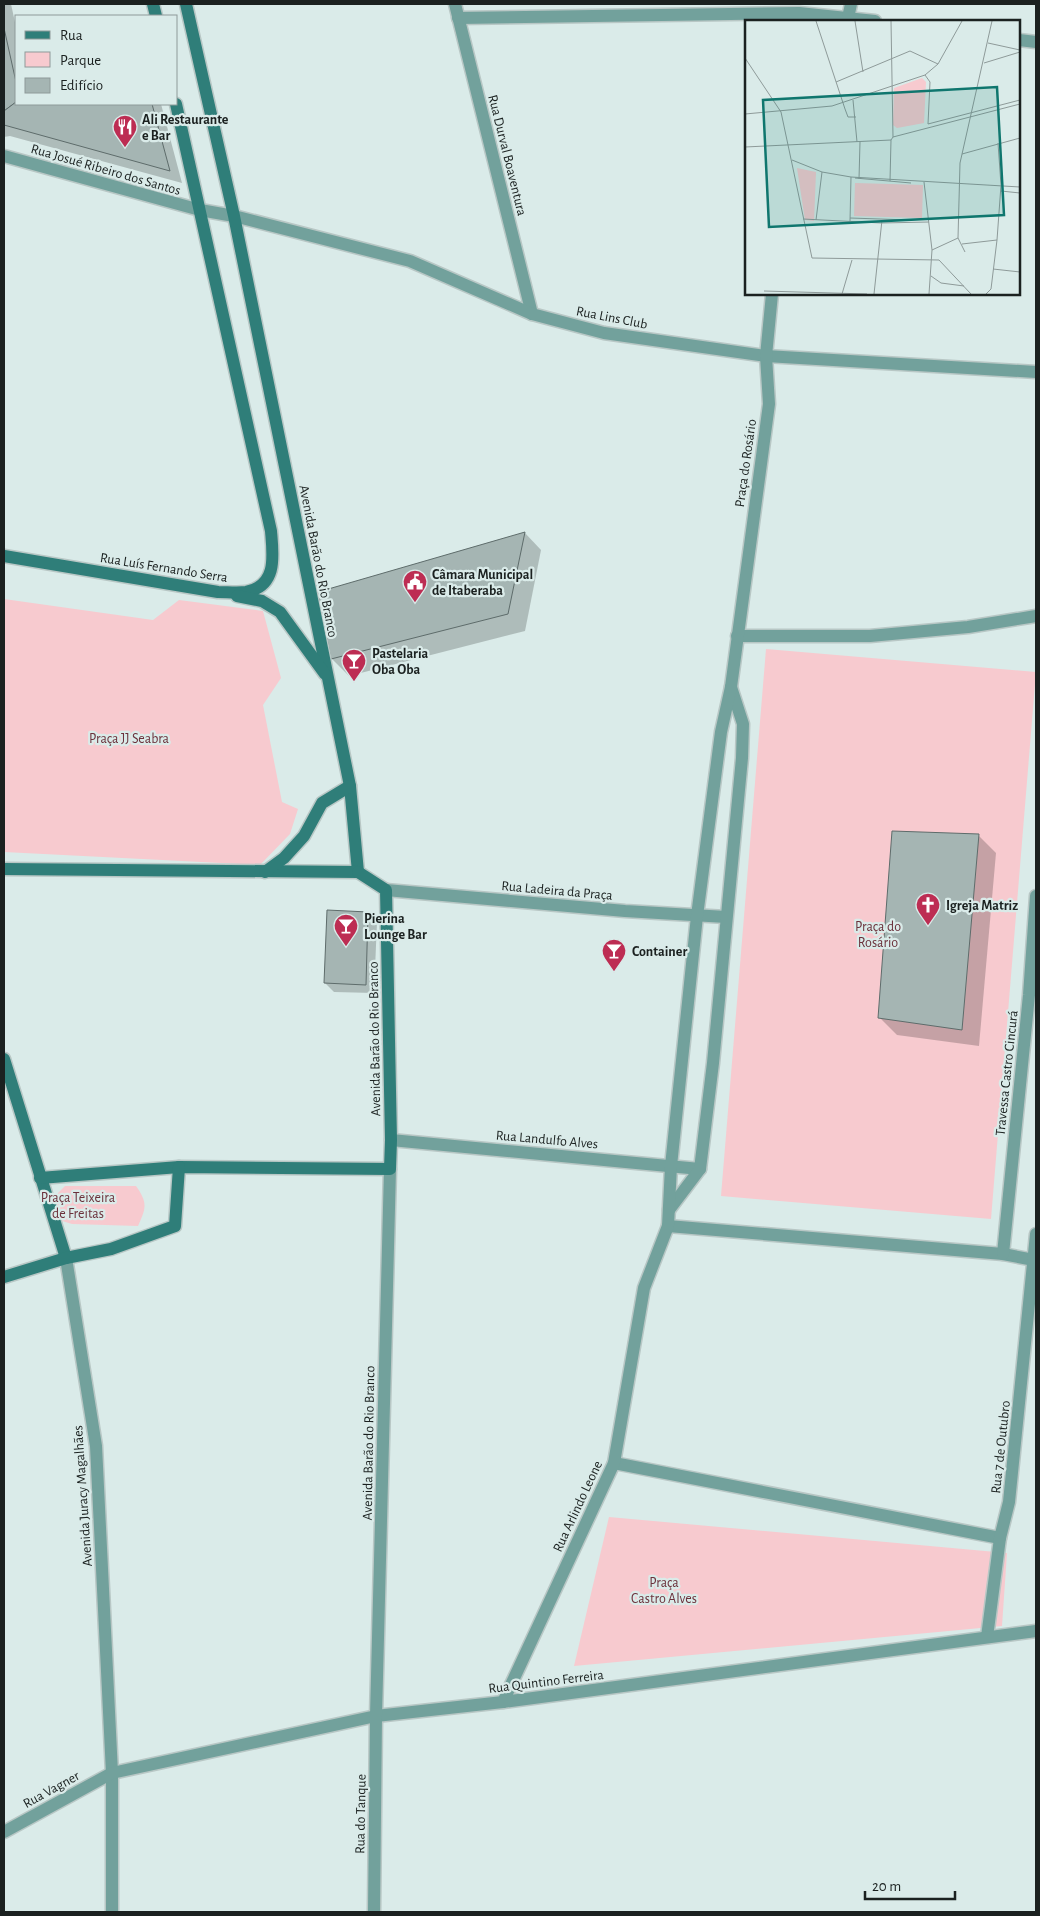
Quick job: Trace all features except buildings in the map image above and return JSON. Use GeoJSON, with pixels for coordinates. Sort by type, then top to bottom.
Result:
{"type":"FeatureCollection","features":[{"type":"Feature","properties":{"kind":"street","name":"Avenida Barão do Rio Branco"},"geometry":{"type":"LineString","coordinates":[[186,4],[234,216],[350,786],[358,872]]}},
{"type":"Feature","properties":{"kind":"street","name":"Rua Durval Boaventura"},"geometry":{"type":"LineString","coordinates":[[455,4],[532,314]]}},
{"type":"Feature","properties":{"kind":"street"},"geometry":{"type":"LineString","coordinates":[[848,18],[851,4]]}},
{"type":"Feature","properties":{"kind":"street"},"geometry":{"type":"LineString","coordinates":[[458,18],[799,13],[867,20]]}},
{"type":"Feature","properties":{"kind":"street"},"geometry":{"type":"LineString","coordinates":[[1020,40],[1036,42]]}},
{"type":"Feature","properties":{"kind":"street"},"geometry":{"type":"LineString","coordinates":[[176,105],[200,210]]}},
{"type":"Feature","properties":{"kind":"street","name":"Rua Josué Ribeiro dos Santos"},"geometry":{"type":"LineString","coordinates":[[4,156],[200,210]]}},
{"type":"Feature","properties":{"kind":"street","name":"Rua Lins Club"},"geometry":{"type":"LineString","coordinates":[[200,210],[234,216],[410,261],[532,314],[604,333],[766,356],[1036,372]]}},
{"type":"Feature","properties":{"kind":"street","name":"Rua Luís Fernando Serra"},"geometry":{"type":"LineString","coordinates":[[4,556],[218,592],[245,592],[257,589],[268,579],[274,559],[271,531],[200,210]]}},
{"type":"Feature","properties":{"kind":"street","name":"Praça do Rosário"},"geometry":{"type":"LineString","coordinates":[[668,1226],[671,1166],[697,916],[721,732],[731,686],[769,404],[766,356],[772,295]]}},
{"type":"Feature","properties":{"kind":"street"},"geometry":{"type":"LineString","coordinates":[[218,592],[262,601],[280,612],[327,676]]}},
{"type":"Feature","properties":{"kind":"street"},"geometry":{"type":"LineString","coordinates":[[737,636],[870,636],[968,627],[1036,616]]}},
{"type":"Feature","properties":{"kind":"street","name":"Praça do Rosário"},"geometry":{"type":"LineString","coordinates":[[700,1170],[713,1063],[740,786],[743,724],[731,686]]}},
{"type":"Feature","properties":{"kind":"street"},"geometry":{"type":"LineString","coordinates":[[265,872],[284,858],[304,836],[322,803],[350,786]]}},
{"type":"Feature","properties":{"kind":"street"},"geometry":{"type":"LineString","coordinates":[[4,869],[358,872],[386,890]]}},
{"type":"Feature","properties":{"kind":"street","name":"Avenida Barão do Rio Branco"},"geometry":{"type":"LineString","coordinates":[[376,1716],[391,1140],[386,890]]}},
{"type":"Feature","properties":{"kind":"street","name":"Rua Ladeira da Praça"},"geometry":{"type":"LineString","coordinates":[[386,890],[726,917]]}},
{"type":"Feature","properties":{"kind":"street","name":"Travessa Castro Cincurá"},"geometry":{"type":"LineString","coordinates":[[1003,1254],[1032,997],[1036,896]]}},
{"type":"Feature","properties":{"kind":"street","name":"Avenida Juracy Magalhães"},"geometry":{"type":"LineString","coordinates":[[4,1060],[66,1258],[96,1446],[112,1773],[112,1912]]}},
{"type":"Feature","properties":{"kind":"street","name":"Rua Landulfo Alves"},"geometry":{"type":"LineString","coordinates":[[391,1140],[700,1170]]}},
{"type":"Feature","properties":{"kind":"street"},"geometry":{"type":"LineString","coordinates":[[4,1277],[66,1258],[111,1249],[175,1226],[179,1167]]}},
{"type":"Feature","properties":{"kind":"street"},"geometry":{"type":"LineString","coordinates":[[40,1178],[179,1167],[390,1169]]}},
{"type":"Feature","properties":{"kind":"street"},"geometry":{"type":"LineString","coordinates":[[669,1210],[700,1170]]}},
{"type":"Feature","properties":{"kind":"street"},"geometry":{"type":"LineString","coordinates":[[668,1226],[1003,1254],[1034,1260],[1036,1234]]}},
{"type":"Feature","properties":{"kind":"street","name":"Rua Arlindo Leone"},"geometry":{"type":"LineString","coordinates":[[503,1702],[614,1463],[644,1288],[668,1226]]}},
{"type":"Feature","properties":{"kind":"street","name":"Rua 7 de Outubro"},"geometry":{"type":"LineString","coordinates":[[987,1637],[1000,1538],[1009,1502],[1034,1260]]}},
{"type":"Feature","properties":{"kind":"street"},"geometry":{"type":"LineString","coordinates":[[614,1463],[1000,1538]]}},
{"type":"Feature","properties":{"kind":"street","name":"Rua Quintino Ferreira"},"geometry":{"type":"LineString","coordinates":[[112,1773],[376,1716],[503,1702],[1036,1631]]}},
{"type":"Feature","properties":{"kind":"street","name":"Rua do Tanque"},"geometry":{"type":"LineString","coordinates":[[374,1912],[376,1716]]}},
{"type":"Feature","properties":{"kind":"street","name":"Rua Vagner"},"geometry":{"type":"LineString","coordinates":[[4,1832],[112,1773]]}},
{"type":"Feature","properties":{"kind":"green space","name":"Praça JJ Seabra"},"geometry":{"type":"Polygon","coordinates":[[[4,599],[153,620],[179,600],[263,611],[281,678],[263,705],[282,802],[298,809],[290,834],[260,865],[4,852],[4,599]]]}},
{"type":"Feature","properties":{"kind":"green space","name":"Praça do Rosário"},"geometry":{"type":"Polygon","coordinates":[[[766,649],[1036,672],[991,1219],[721,1196],[766,649]]]}},
{"type":"Feature","properties":{"kind":"green space","name":"Praça Teixeira de Freitas"},"geometry":{"type":"Polygon","coordinates":[[[65,1186],[136,1186],[144,1201],[143,1215],[138,1226],[72,1224],[59,1220],[57,1194],[65,1186]]]}},
{"type":"Feature","properties":{"kind":"green space","name":"Praça Castro Alves"},"geometry":{"type":"Polygon","coordinates":[[[609,1517],[1007,1553],[1002,1626],[574,1666],[609,1517]]]}},
{"type":"Feature","properties":{"kind":"place","name":"Ali Restaurante e Bar"},"geometry":{"type":"Point","coordinates":[125,148]}},
{"type":"Feature","properties":{"kind":"place","name":"Câmara Municipal de Itaberaba"},"geometry":{"type":"Point","coordinates":[415,603]}},
{"type":"Feature","properties":{"kind":"place","name":"Pastelaria Oba Oba"},"geometry":{"type":"Point","coordinates":[354,682]}},
{"type":"Feature","properties":{"kind":"place","name":"Igreja Matriz"},"geometry":{"type":"Point","coordinates":[928,926]}},
{"type":"Feature","properties":{"kind":"place","name":"Pierina Lounge Bar"},"geometry":{"type":"Point","coordinates":[346,947]}},
{"type":"Feature","properties":{"kind":"place","name":"Container"},"geometry":{"type":"Point","coordinates":[614,972]}}]}
